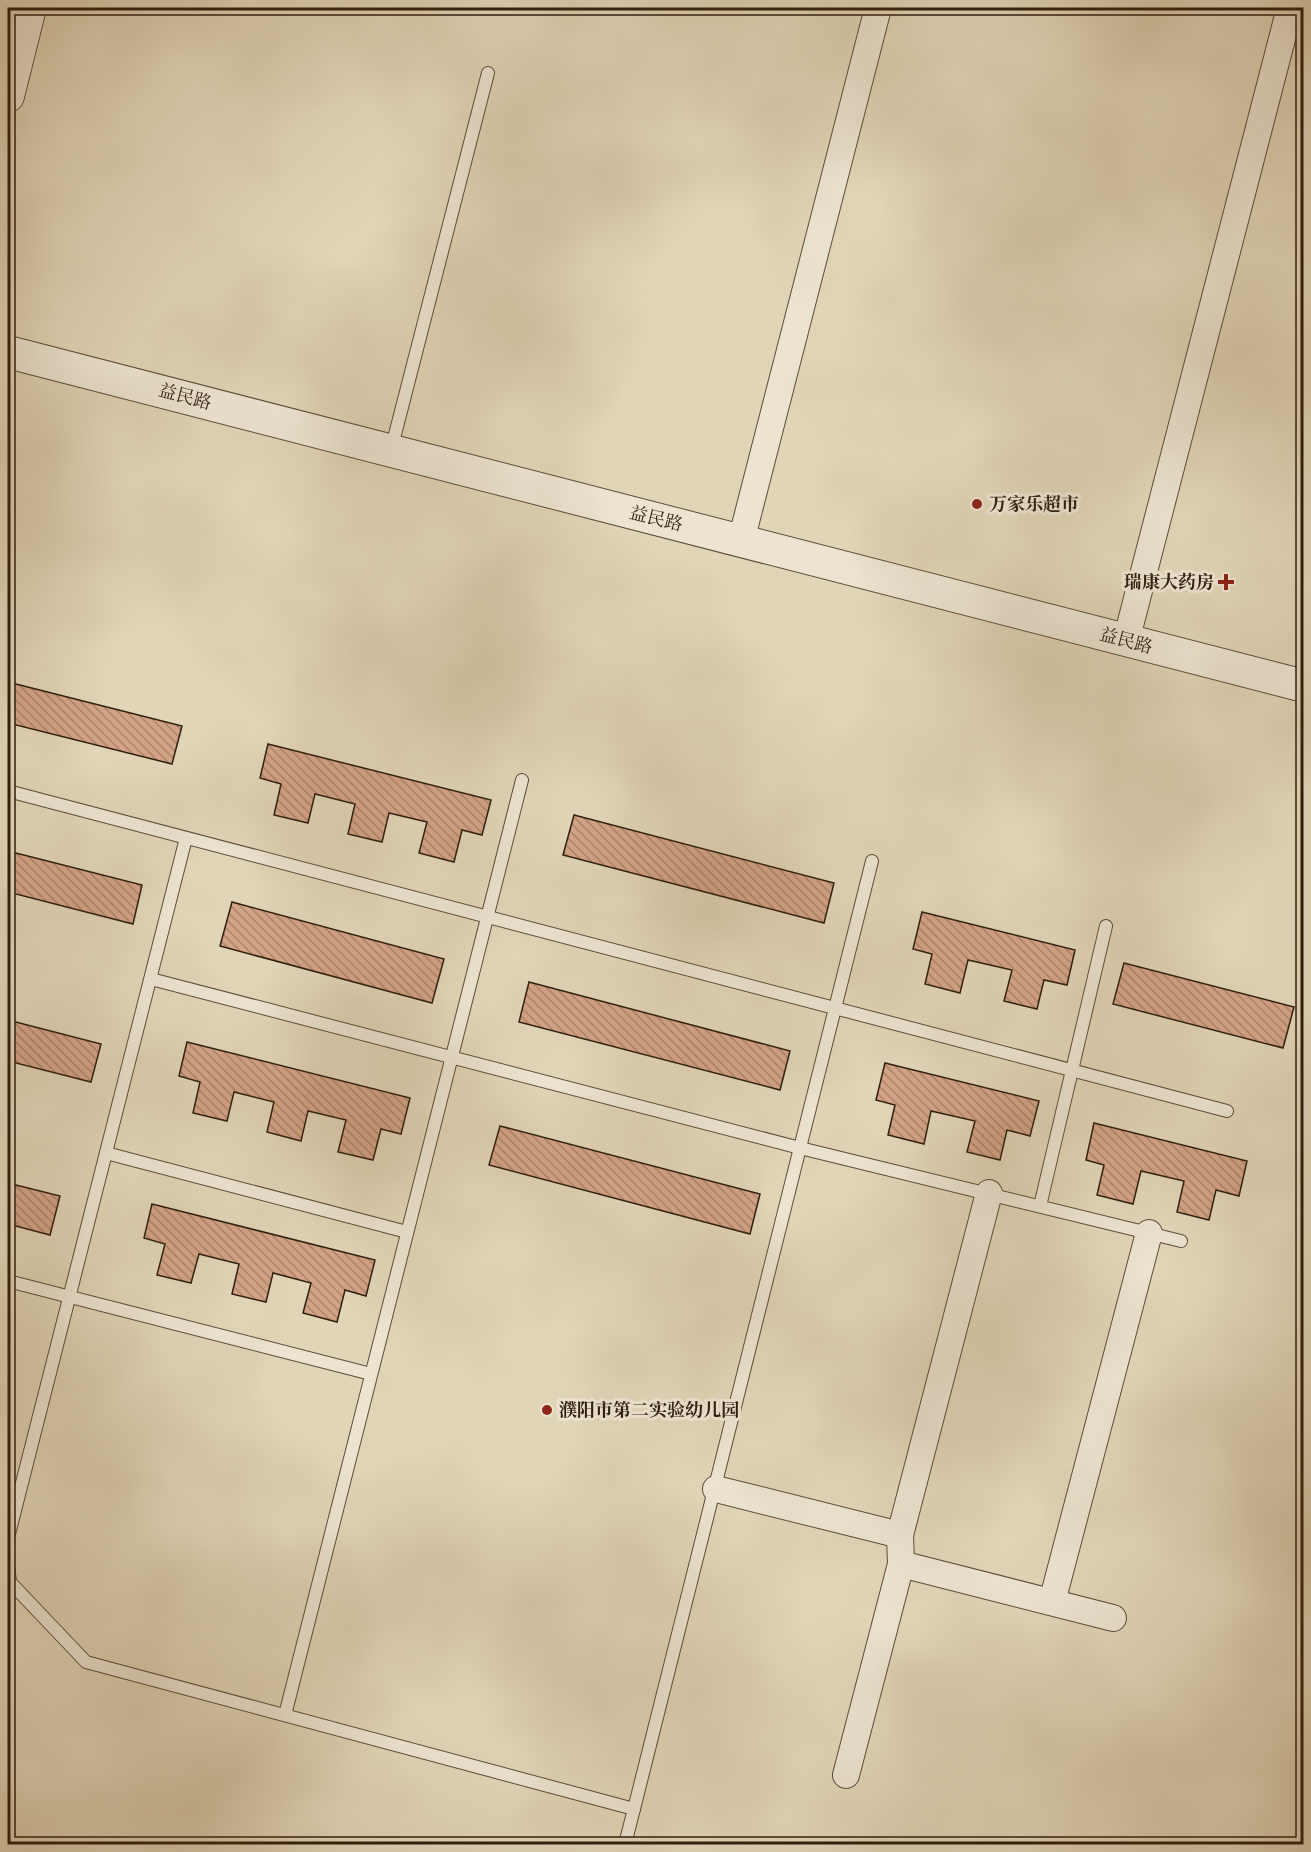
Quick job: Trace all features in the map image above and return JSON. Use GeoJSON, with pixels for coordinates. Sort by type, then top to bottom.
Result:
{"type":"FeatureCollection","features":[{"type":"Feature","properties":{"kind":"street"},"geometry":{"type":"LineString","coordinates":[[8,96],[30,8]]}},
{"type":"Feature","properties":{"kind":"street"},"geometry":{"type":"LineString","coordinates":[[741,541],[878,8]]}},
{"type":"Feature","properties":{"kind":"street"},"geometry":{"type":"LineString","coordinates":[[1126,640],[1290,8]]}},
{"type":"Feature","properties":{"kind":"street","name":"益民路"},"geometry":{"type":"LineString","coordinates":[[8,352],[1304,687]]}},
{"type":"Feature","properties":{"kind":"street"},"geometry":{"type":"LineString","coordinates":[[846,1775],[901,1564],[900,1535],[989,1193]]}},
{"type":"Feature","properties":{"kind":"street"},"geometry":{"type":"LineString","coordinates":[[1052,1602],[1149,1233]]}},
{"type":"Feature","properties":{"kind":"street"},"geometry":{"type":"LineString","coordinates":[[716,1489],[900,1535]]}},
{"type":"Feature","properties":{"kind":"street"},"geometry":{"type":"LineString","coordinates":[[901,1564],[1113,1618]]}},
{"type":"Feature","properties":{"kind":"lane"},"geometry":{"type":"LineString","coordinates":[[391,451],[488,73]]}},
{"type":"Feature","properties":{"kind":"lane"},"geometry":{"type":"LineString","coordinates":[[285,1715],[522,780]]}},
{"type":"Feature","properties":{"kind":"lane"},"geometry":{"type":"LineString","coordinates":[[8,791],[1227,1111]]}},
{"type":"Feature","properties":{"kind":"lane"},"geometry":{"type":"LineString","coordinates":[[8,1538],[186,838]]}},
{"type":"Feature","properties":{"kind":"lane"},"geometry":{"type":"LineString","coordinates":[[625,1845],[872,861]]}},
{"type":"Feature","properties":{"kind":"lane"},"geometry":{"type":"LineString","coordinates":[[1040,1206],[1106,926]]}},
{"type":"Feature","properties":{"kind":"lane"},"geometry":{"type":"LineString","coordinates":[[151,979],[800,1148],[1181,1241]]}},
{"type":"Feature","properties":{"kind":"lane"},"geometry":{"type":"LineString","coordinates":[[106,1153],[407,1232]]}},
{"type":"Feature","properties":{"kind":"lane"},"geometry":{"type":"LineString","coordinates":[[8,1281],[371,1374]]}},
{"type":"Feature","properties":{"kind":"lane"},"geometry":{"type":"LineString","coordinates":[[8,1565],[10,1582],[86,1662],[634,1809]]}},
{"type":"Feature","properties":{"kind":"building"},"geometry":{"type":"Polygon","coordinates":[[[8,682],[182,726],[172,764],[8,723],[8,682]]]}},
{"type":"Feature","properties":{"kind":"building"},"geometry":{"type":"Polygon","coordinates":[[[268,744],[491,800],[482,835],[462,830],[454,862],[419,853],[427,822],[389,813],[382,842],[348,834],[355,804],[315,794],[308,823],[274,815],[281,784],[260,778],[268,744]]]}},
{"type":"Feature","properties":{"kind":"building"},"geometry":{"type":"Polygon","coordinates":[[[574,815],[834,883],[824,923],[563,855],[574,815]]]}},
{"type":"Feature","properties":{"kind":"building"},"geometry":{"type":"Polygon","coordinates":[[[8,851],[142,885],[133,924],[8,892],[8,851]]]}},
{"type":"Feature","properties":{"kind":"building"},"geometry":{"type":"Polygon","coordinates":[[[232,902],[444,959],[432,1003],[220,946],[232,902]]]}},
{"type":"Feature","properties":{"kind":"building"},"geometry":{"type":"Polygon","coordinates":[[[922,912],[1075,950],[1067,985],[1044,980],[1037,1009],[1004,1001],[1012,970],[968,960],[960,993],[925,984],[932,954],[913,949],[922,912]]]}},
{"type":"Feature","properties":{"kind":"building"},"geometry":{"type":"Polygon","coordinates":[[[1124,963],[1294,1007],[1283,1048],[1113,1004],[1124,963]]]}},
{"type":"Feature","properties":{"kind":"building"},"geometry":{"type":"Polygon","coordinates":[[[529,982],[790,1051],[780,1090],[519,1022],[529,982]]]}},
{"type":"Feature","properties":{"kind":"building"},"geometry":{"type":"Polygon","coordinates":[[[8,1020],[101,1044],[91,1082],[8,1061],[8,1020]]]}},
{"type":"Feature","properties":{"kind":"building"},"geometry":{"type":"Polygon","coordinates":[[[187,1042],[410,1098],[401,1134],[381,1129],[373,1160],[338,1152],[346,1120],[308,1111],[301,1141],[267,1132],[274,1102],[234,1092],[227,1121],[193,1113],[200,1082],[179,1076],[187,1042]]]}},
{"type":"Feature","properties":{"kind":"building"},"geometry":{"type":"Polygon","coordinates":[[[885,1063],[1039,1101],[1030,1136],[1007,1130],[1000,1160],[967,1152],[975,1121],[931,1111],[924,1144],[888,1135],[895,1105],[876,1100],[885,1063]]]}},
{"type":"Feature","properties":{"kind":"building"},"geometry":{"type":"Polygon","coordinates":[[[1094,1123],[1247,1161],[1239,1196],[1216,1190],[1209,1220],[1177,1212],[1184,1181],[1141,1171],[1133,1204],[1097,1195],[1104,1165],[1086,1160],[1094,1123]]]}},
{"type":"Feature","properties":{"kind":"building"},"geometry":{"type":"Polygon","coordinates":[[[500,1126],[760,1194],[750,1234],[489,1165],[500,1126]]]}},
{"type":"Feature","properties":{"kind":"building"},"geometry":{"type":"Polygon","coordinates":[[[8,1183],[60,1196],[50,1235],[8,1224],[8,1183]]]}},
{"type":"Feature","properties":{"kind":"building"},"geometry":{"type":"Polygon","coordinates":[[[152,1204],[375,1260],[366,1296],[345,1290],[337,1322],[303,1313],[311,1283],[273,1273],[266,1302],[232,1294],[239,1264],[199,1254],[191,1283],[157,1275],[165,1244],[144,1238],[152,1204]]]}},
{"type":"Feature","properties":{"kind":"place","name":"万家乐超市"},"geometry":{"type":"Point","coordinates":[977,504]}},
{"type":"Feature","properties":{"kind":"place","name":"瑞康大药房"},"geometry":{"type":"Point","coordinates":[1226,582]}},
{"type":"Feature","properties":{"kind":"place","name":"濮阳市第二实验幼儿园"},"geometry":{"type":"Point","coordinates":[547,1410]}}]}
